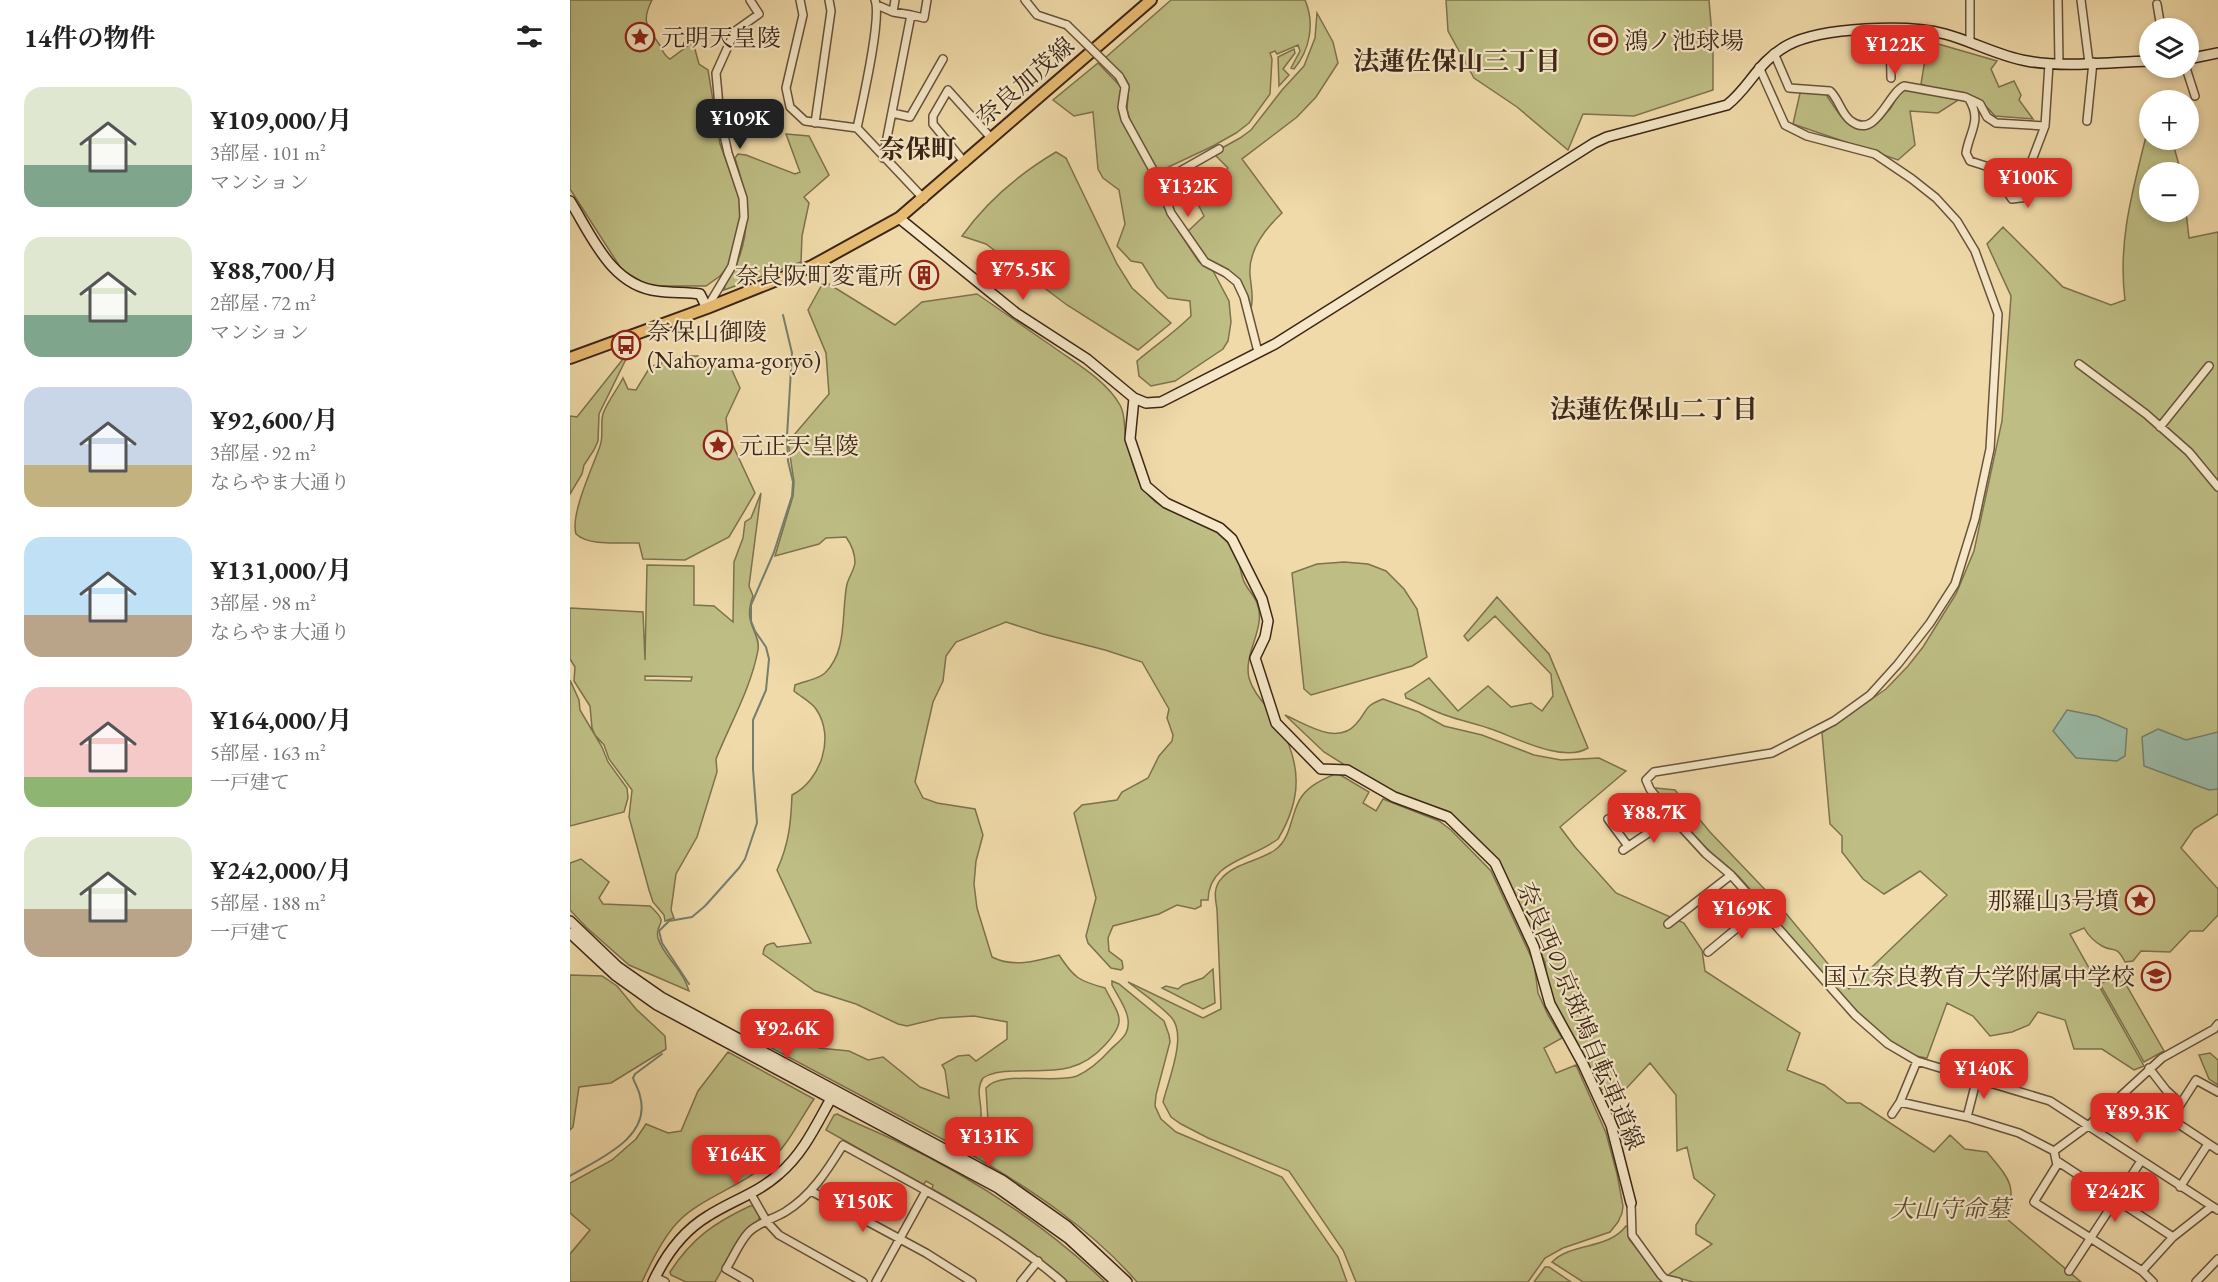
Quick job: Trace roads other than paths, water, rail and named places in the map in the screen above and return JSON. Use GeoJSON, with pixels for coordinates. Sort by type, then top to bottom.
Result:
{"type":"FeatureCollection","features":[{"type":"Feature","properties":{"kind":"main road","name":"奈良加茂線"},"geometry":{"type":"LineString","coordinates":[[570,358],[707,308],[812,266],[899,218],[924,199],[1151,0]]}},
{"type":"Feature","properties":{"kind":"street"},"geometry":{"type":"LineString","coordinates":[[707,308],[732,266],[744,217],[743,198],[728,153],[720,117],[716,73],[735,31],[759,14],[750,0]]}},
{"type":"Feature","properties":{"kind":"street"},"geometry":{"type":"LineString","coordinates":[[800,0],[803,15],[786,88],[790,107],[805,121],[857,128],[924,199]]}},
{"type":"Feature","properties":{"kind":"street"},"geometry":{"type":"LineString","coordinates":[[815,123],[831,11],[829,0]]}},
{"type":"Feature","properties":{"kind":"street"},"geometry":{"type":"LineString","coordinates":[[893,12],[895,0]]}},
{"type":"Feature","properties":{"kind":"street"},"geometry":{"type":"LineString","coordinates":[[857,128],[875,31],[876,2],[893,12],[924,18],[927,0]]}},
{"type":"Feature","properties":{"kind":"street"},"geometry":{"type":"LineString","coordinates":[[1025,0],[1037,15],[1067,26],[1119,76],[1125,87],[1122,107],[1125,119],[1159,183],[1171,213],[1205,262],[1226,273],[1236,282],[1244,297],[1258,352]]}},
{"type":"Feature","properties":{"kind":"street"},"geometry":{"type":"LineString","coordinates":[[1970,0],[1970,43]]}},
{"type":"Feature","properties":{"kind":"street"},"geometry":{"type":"LineString","coordinates":[[1969,99],[1976,110],[1977,118],[1966,153],[1970,160],[1992,168],[2012,199],[2028,197],[2030,168],[2045,126],[2054,64],[2058,0]]}},
{"type":"Feature","properties":{"kind":"street"},"geometry":{"type":"LineString","coordinates":[[2081,0],[2091,62],[2087,121]]}},
{"type":"Feature","properties":{"kind":"street"},"geometry":{"type":"LineString","coordinates":[[2157,4],[2159,18]]}},
{"type":"Feature","properties":{"kind":"street"},"geometry":{"type":"LineString","coordinates":[[883,158],[911,15]]}},
{"type":"Feature","properties":{"kind":"street"},"geometry":{"type":"LineString","coordinates":[[1890,29],[1891,78]]}},
{"type":"Feature","properties":{"kind":"street"},"geometry":{"type":"LineString","coordinates":[[899,218],[955,261],[1016,313],[1088,358],[1134,398],[1146,403],[1161,402],[1275,344],[1594,143],[1607,137],[1727,105],[1774,53],[1797,40],[1817,34],[1848,30],[1932,31],[2027,61],[2054,64],[2139,61]]}},
{"type":"Feature","properties":{"kind":"street"},"geometry":{"type":"LineString","coordinates":[[1774,53],[1789,88],[1830,91],[1846,116],[1854,123],[1864,124],[1874,121],[1882,114],[1894,93],[1904,86],[1969,99],[1980,104],[1988,117],[1996,123],[2045,126]]}},
{"type":"Feature","properties":{"kind":"street"},"geometry":{"type":"LineString","coordinates":[[2199,56],[2218,53]]}},
{"type":"Feature","properties":{"kind":"street"},"geometry":{"type":"LineString","coordinates":[[892,113],[910,117],[943,59]]}},
{"type":"Feature","properties":{"kind":"street"},"geometry":{"type":"LineString","coordinates":[[1759,67],[1785,125],[1807,136],[1875,154],[1912,179],[1950,211],[1975,250],[1998,314],[1990,449],[1975,519],[1955,584],[1930,623],[1870,695],[1834,721],[1772,753],[1654,772],[1646,780],[1650,789],[1672,817],[1706,854],[1731,875],[1855,1015],[1888,1044],[1917,1061],[2050,1101],[2214,1209],[2173,1237],[2142,1271]]}},
{"type":"Feature","properties":{"kind":"street"},"geometry":{"type":"LineString","coordinates":[[965,163],[933,124],[933,116],[948,90],[992,139]]}},
{"type":"Feature","properties":{"kind":"street"},"geometry":{"type":"LineString","coordinates":[[1159,183],[1219,149]]}},
{"type":"Feature","properties":{"kind":"street"},"geometry":{"type":"LineString","coordinates":[[570,201],[603,254],[621,275],[641,287],[657,291],[700,294],[707,308]]}},
{"type":"Feature","properties":{"kind":"street"},"geometry":{"type":"LineString","coordinates":[[2079,364],[2189,452],[2218,487]]}},
{"type":"Feature","properties":{"kind":"street"},"geometry":{"type":"LineString","coordinates":[[2160,427],[2209,366]]}},
{"type":"Feature","properties":{"kind":"street","name":"奈良西の京斑鳩自転車道線"},"geometry":{"type":"LineString","coordinates":[[1134,398],[1130,439],[1146,486],[1166,503],[1220,528],[1232,539],[1262,599],[1268,621],[1265,637],[1255,658],[1276,723],[1321,769],[1347,770],[1394,797],[1448,817],[1495,862],[1534,946],[1550,1004],[1583,1064],[1611,1125],[1631,1203]]}},
{"type":"Feature","properties":{"kind":"street"},"geometry":{"type":"LineString","coordinates":[[1608,819],[1625,848],[1672,817]]}},
{"type":"Feature","properties":{"kind":"street"},"geometry":{"type":"LineString","coordinates":[[1668,924],[1731,875]]}},
{"type":"Feature","properties":{"kind":"street"},"geometry":{"type":"LineString","coordinates":[[1708,952],[1760,909]]}},
{"type":"Feature","properties":{"kind":"street"},"geometry":{"type":"LineString","coordinates":[[570,921],[618,967],[659,1001]]}},
{"type":"Feature","properties":{"kind":"street"},"geometry":{"type":"LineString","coordinates":[[570,933],[615,975],[998,1188],[1068,1238],[1116,1282]]}},
{"type":"Feature","properties":{"kind":"street"},"geometry":{"type":"LineString","coordinates":[[2054,1151],[2088,1126],[2149,1068],[2162,1058],[2214,1029],[2218,1024]]}},
{"type":"Feature","properties":{"kind":"street"},"geometry":{"type":"LineString","coordinates":[[1892,1114],[1900,1102],[1917,1061]]}},
{"type":"Feature","properties":{"kind":"street"},"geometry":{"type":"LineString","coordinates":[[2149,1068],[2166,1090],[2180,1102]]}},
{"type":"Feature","properties":{"kind":"street"},"geometry":{"type":"LineString","coordinates":[[1967,1117],[1977,1078]]}},
{"type":"Feature","properties":{"kind":"street"},"geometry":{"type":"LineString","coordinates":[[2218,1092],[2196,1080],[2171,1119],[2218,1150]]}},
{"type":"Feature","properties":{"kind":"street"},"geometry":{"type":"LineString","coordinates":[[665,1282],[654,1280],[666,1258],[690,1230],[707,1216],[751,1194],[777,1176],[797,1155],[833,1095]]}},
{"type":"Feature","properties":{"kind":"street"},"geometry":{"type":"LineString","coordinates":[[833,1095],[1012,1187],[1067,1226],[1127,1282]]}},
{"type":"Feature","properties":{"kind":"street"},"geometry":{"type":"LineString","coordinates":[[1900,1102],[1967,1117],[2019,1133],[2054,1151],[2056,1165],[2034,1202],[2142,1271],[2153,1282]]}},
{"type":"Feature","properties":{"kind":"street"},"geometry":{"type":"LineString","coordinates":[[2180,1187],[2208,1144]]}},
{"type":"Feature","properties":{"kind":"street"},"geometry":{"type":"LineString","coordinates":[[749,1282],[726,1269],[746,1235],[787,1211],[811,1191],[843,1145],[985,1224],[1038,1261],[1062,1282]]}},
{"type":"Feature","properties":{"kind":"street"},"geometry":{"type":"LineString","coordinates":[[2057,1161],[2173,1237]]}},
{"type":"Feature","properties":{"kind":"street"},"geometry":{"type":"LineString","coordinates":[[2069,1271],[2141,1161]]}},
{"type":"Feature","properties":{"kind":"street"},"geometry":{"type":"LineString","coordinates":[[811,1191],[972,1282]]}},
{"type":"Feature","properties":{"kind":"street"},"geometry":{"type":"LineString","coordinates":[[876,1282],[926,1191]]}},
{"type":"Feature","properties":{"kind":"street"},"geometry":{"type":"LineString","coordinates":[[751,1194],[767,1222],[787,1240],[863,1282]]}},
{"type":"Feature","properties":{"kind":"street"},"geometry":{"type":"LineString","coordinates":[[1631,1203],[1632,1235],[1661,1275],[1665,1279],[1678,1282]]}},
{"type":"Feature","properties":{"kind":"street"},"geometry":{"type":"LineString","coordinates":[[2196,1282],[2218,1260]]}},
{"type":"Feature","properties":{"kind":"street"},"geometry":{"type":"LineString","coordinates":[[1021,1282],[1038,1261]]}},
{"type":"Feature","properties":{"kind":"waterway"},"geometry":{"type":"LineString","coordinates":[[689,984],[662,943],[659,931],[669,921],[692,917],[705,906],[745,859],[757,823],[753,769],[753,720],[766,690],[769,659],[766,647],[751,621],[751,605],[774,552],[792,496],[793,482],[788,461],[787,436],[792,353],[783,315]]}},
{"type":"Feature","properties":{"kind":"waterway"},"geometry":{"type":"LineString","coordinates":[[570,1176],[608,1154],[631,1135],[642,1111],[633,1078],[635,1074],[662,1054]]}},
{"type":"Feature","properties":{"kind":"place","name":"元明天皇陵"},"geometry":{"type":"Point","coordinates":[640,37]}},
{"type":"Feature","properties":{"kind":"place","name":"鴻ノ池球場"},"geometry":{"type":"Point","coordinates":[1603,40]}},
{"type":"Feature","properties":{"kind":"place","name":"奈良阪町変電所"},"geometry":{"type":"Point","coordinates":[924,275]}},
{"type":"Feature","properties":{"kind":"place","name":"奈保山御陵 (Nahoyama-goryō)"},"geometry":{"type":"Point","coordinates":[626,345]}},
{"type":"Feature","properties":{"kind":"place","name":"元正天皇陵"},"geometry":{"type":"Point","coordinates":[718,445]}},
{"type":"Feature","properties":{"kind":"place","name":"那羅山3号墳"},"geometry":{"type":"Point","coordinates":[2140,900]}},
{"type":"Feature","properties":{"kind":"place","name":"国立奈良教育大学附属中学校"},"geometry":{"type":"Point","coordinates":[2156,976]}},
{"type":"Feature","properties":{"kind":"district","name":"法蓮佐保山三丁目"},"geometry":{"type":"Point","coordinates":[1457,61]}},
{"type":"Feature","properties":{"kind":"district","name":"奈保町"},"geometry":{"type":"Point","coordinates":[918,149]}},
{"type":"Feature","properties":{"kind":"district","name":"法蓮佐保山二丁目"},"geometry":{"type":"Point","coordinates":[1654,409]}},
{"type":"Feature","properties":{"kind":"park label","name":"大山守命墓"},"geometry":{"type":"Point","coordinates":[1950,1208]}}]}
